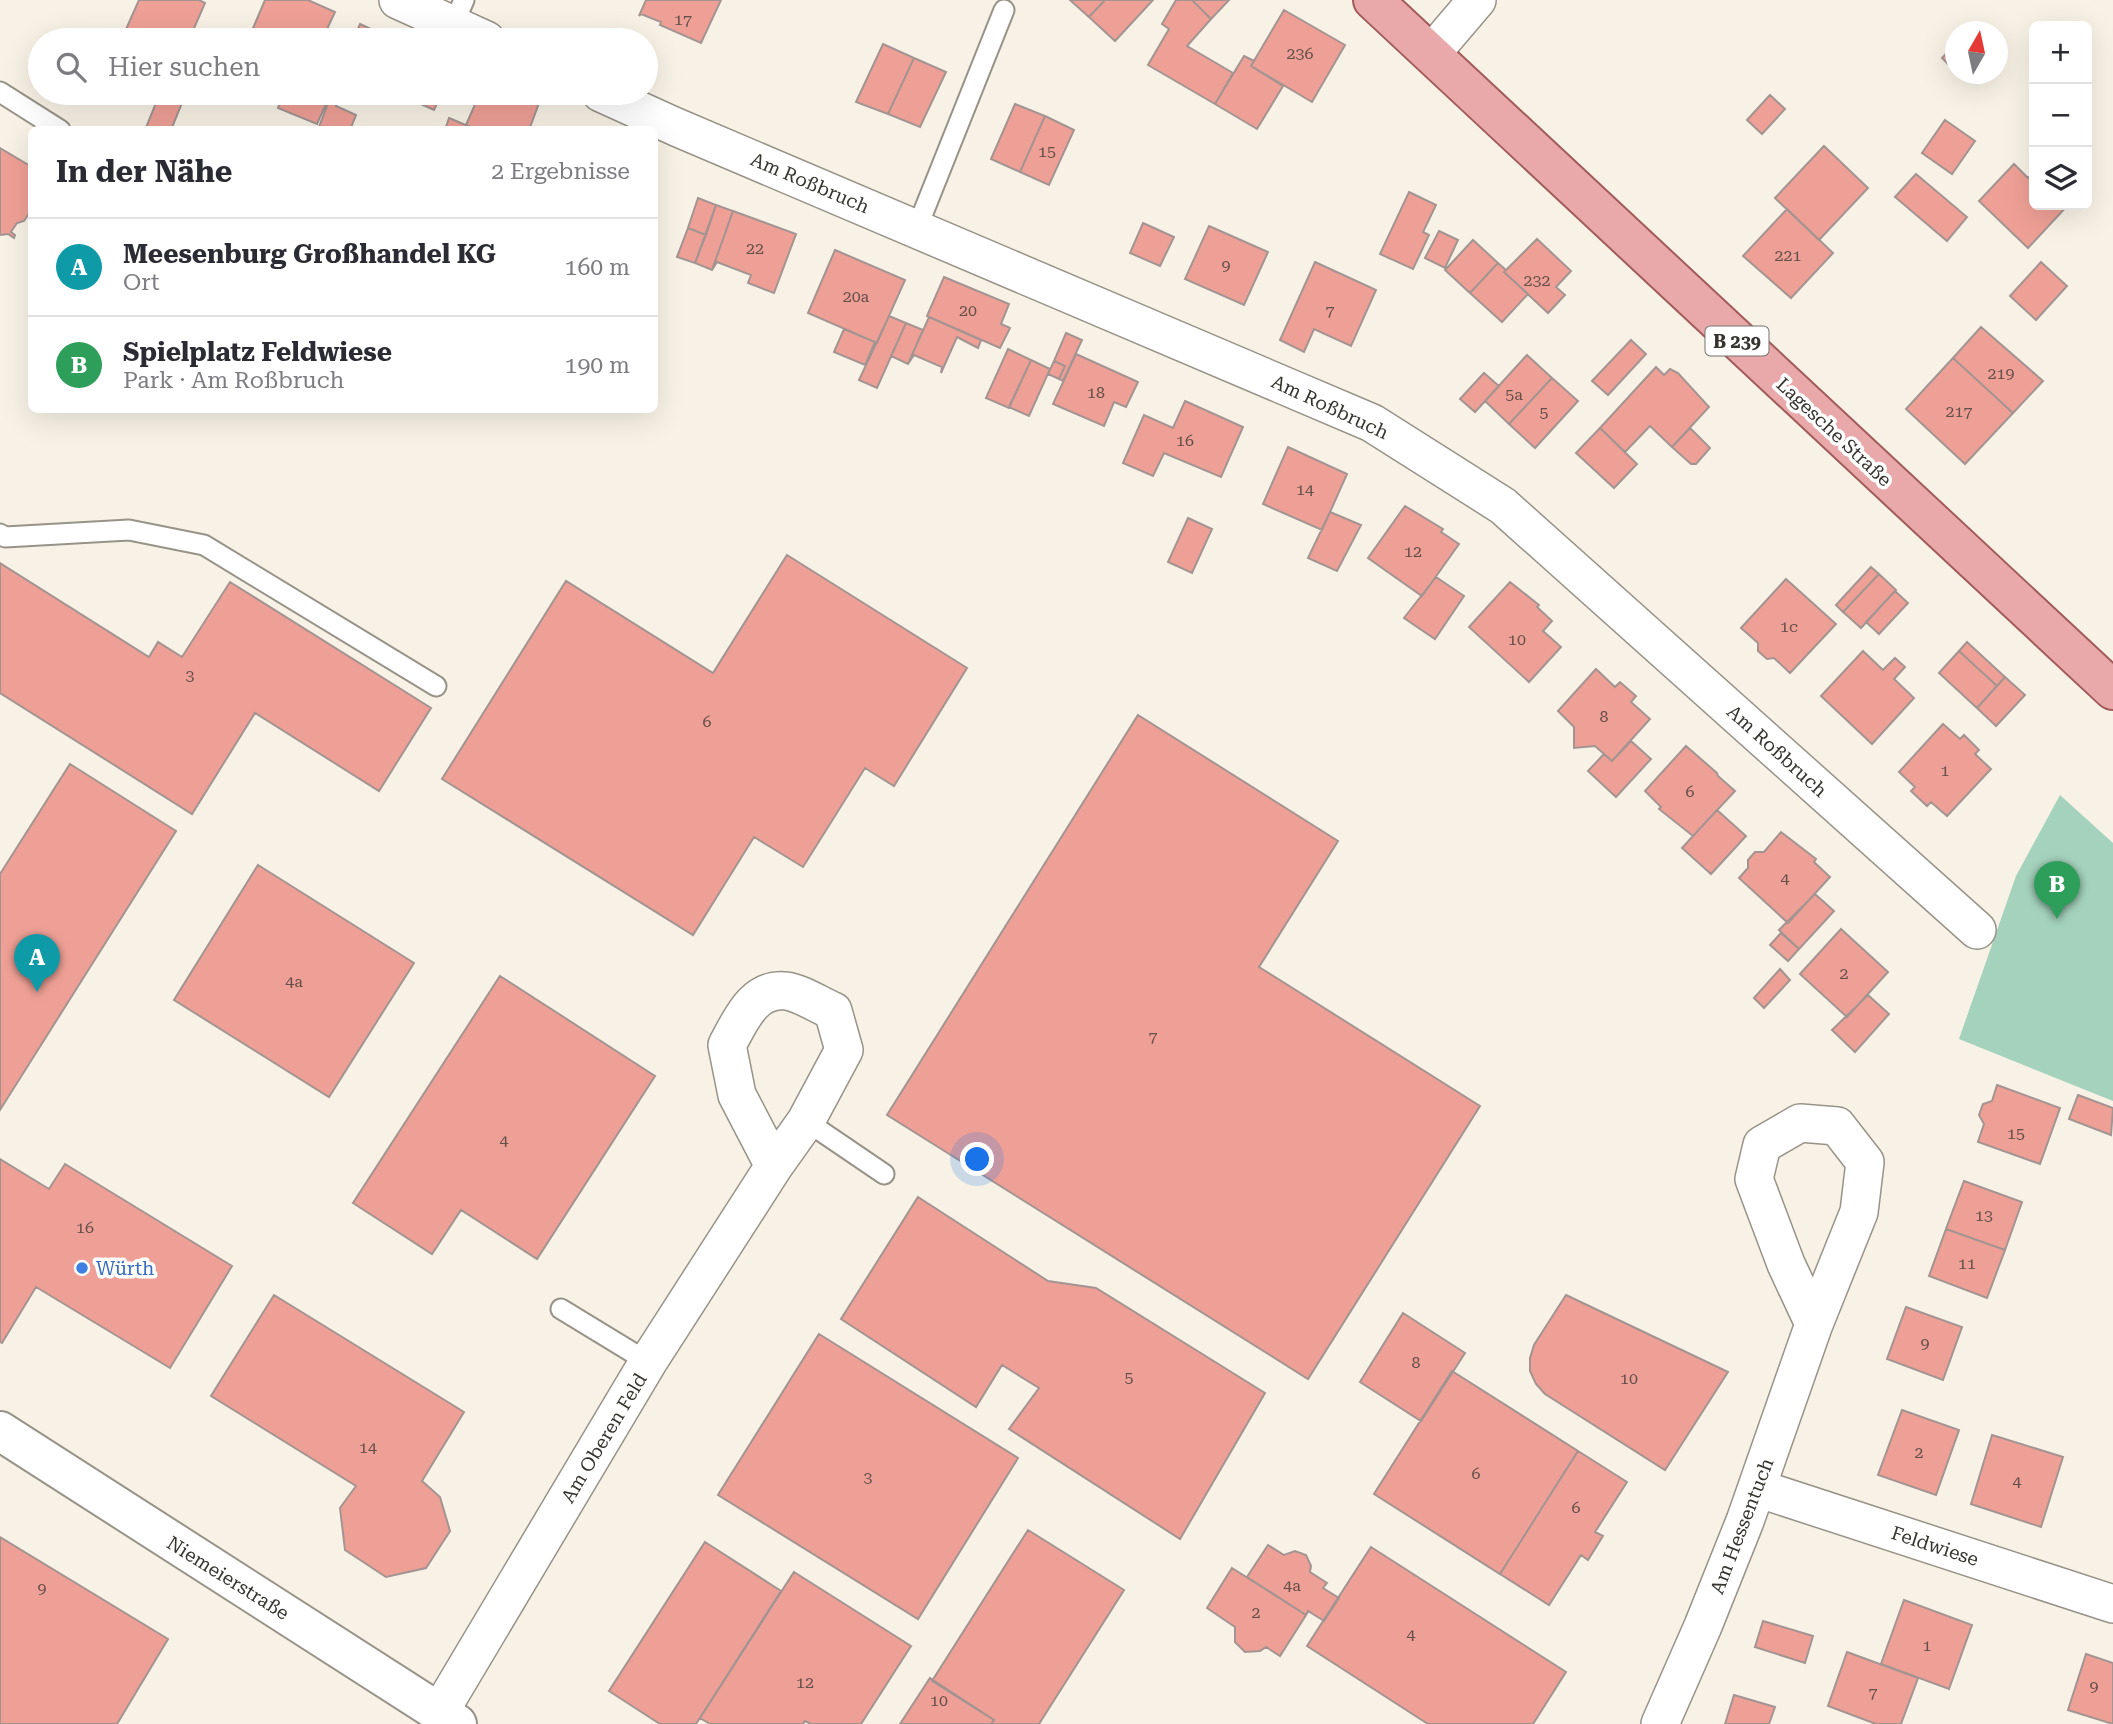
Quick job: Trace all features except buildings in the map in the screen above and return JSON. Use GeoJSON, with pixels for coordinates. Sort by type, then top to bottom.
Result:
{"type":"FeatureCollection","features":[{"type":"Feature","properties":{"kind":"main road","name":"Lagesche Straße"},"geometry":{"type":"LineString","coordinates":[[1373,0],[2113,690]]}},
{"type":"Feature","properties":{"kind":"street"},"geometry":{"type":"LineString","coordinates":[[398,0],[458,13],[474,28]]}},
{"type":"Feature","properties":{"kind":"street"},"geometry":{"type":"LineString","coordinates":[[1431,54],[1477,0]]}},
{"type":"Feature","properties":{"kind":"street","name":"Am Roßbruch"},"geometry":{"type":"LineString","coordinates":[[627,105],[1372,423],[1503,506],[1977,930]]}},
{"type":"Feature","properties":{"kind":"street","name":"Am Oberen Feld"},"geometry":{"type":"LineString","coordinates":[[448,1718],[648,1362],[806,1121],[844,1049],[833,1011],[786,991],[765,993],[749,1006],[727,1045],[737,1095],[774,1166]]}},
{"type":"Feature","properties":{"kind":"street","name":"Am Hessentuch"},"geometry":{"type":"LineString","coordinates":[[1660,1724],[1703,1626],[1757,1488],[1814,1324],[1858,1212],[1865,1162],[1837,1126],[1800,1122],[1762,1145],[1754,1179],[1786,1264],[1814,1324]]}},
{"type":"Feature","properties":{"kind":"street","name":"Niemeierstraße"},"geometry":{"type":"LineString","coordinates":[[0,1431],[448,1718]]}},
{"type":"Feature","properties":{"kind":"street","name":"Feldwiese"},"geometry":{"type":"LineString","coordinates":[[1757,1488],[2113,1604]]}},
{"type":"Feature","properties":{"kind":"lane"},"geometry":{"type":"LineString","coordinates":[[917,228],[1004,10]]}},
{"type":"Feature","properties":{"kind":"lane"},"geometry":{"type":"LineString","coordinates":[[0,92],[54,126]]}},
{"type":"Feature","properties":{"kind":"lane"},"geometry":{"type":"LineString","coordinates":[[0,534],[5,537],[129,530],[204,545],[436,686]]}},
{"type":"Feature","properties":{"kind":"lane"},"geometry":{"type":"LineString","coordinates":[[806,1121],[884,1174]]}},
{"type":"Feature","properties":{"kind":"lane"},"geometry":{"type":"LineString","coordinates":[[561,1309],[648,1362]]}},
{"type":"Feature","properties":{"kind":"green space"},"geometry":{"type":"Polygon","coordinates":[[[2060,795],[2113,843],[2113,1101],[1959,1039],[2016,876],[2060,795]]]}},
{"type":"Feature","properties":{"kind":"place","name":"Spielplatz Feldwiese"},"geometry":{"type":"Point","coordinates":[2057,919]}},
{"type":"Feature","properties":{"kind":"place","name":"Meesenburg Großhandel KG"},"geometry":{"type":"Point","coordinates":[37,992]}},
{"type":"Feature","properties":{"kind":"place","name":"Würth"},"geometry":{"type":"Point","coordinates":[82,1268]}}]}
